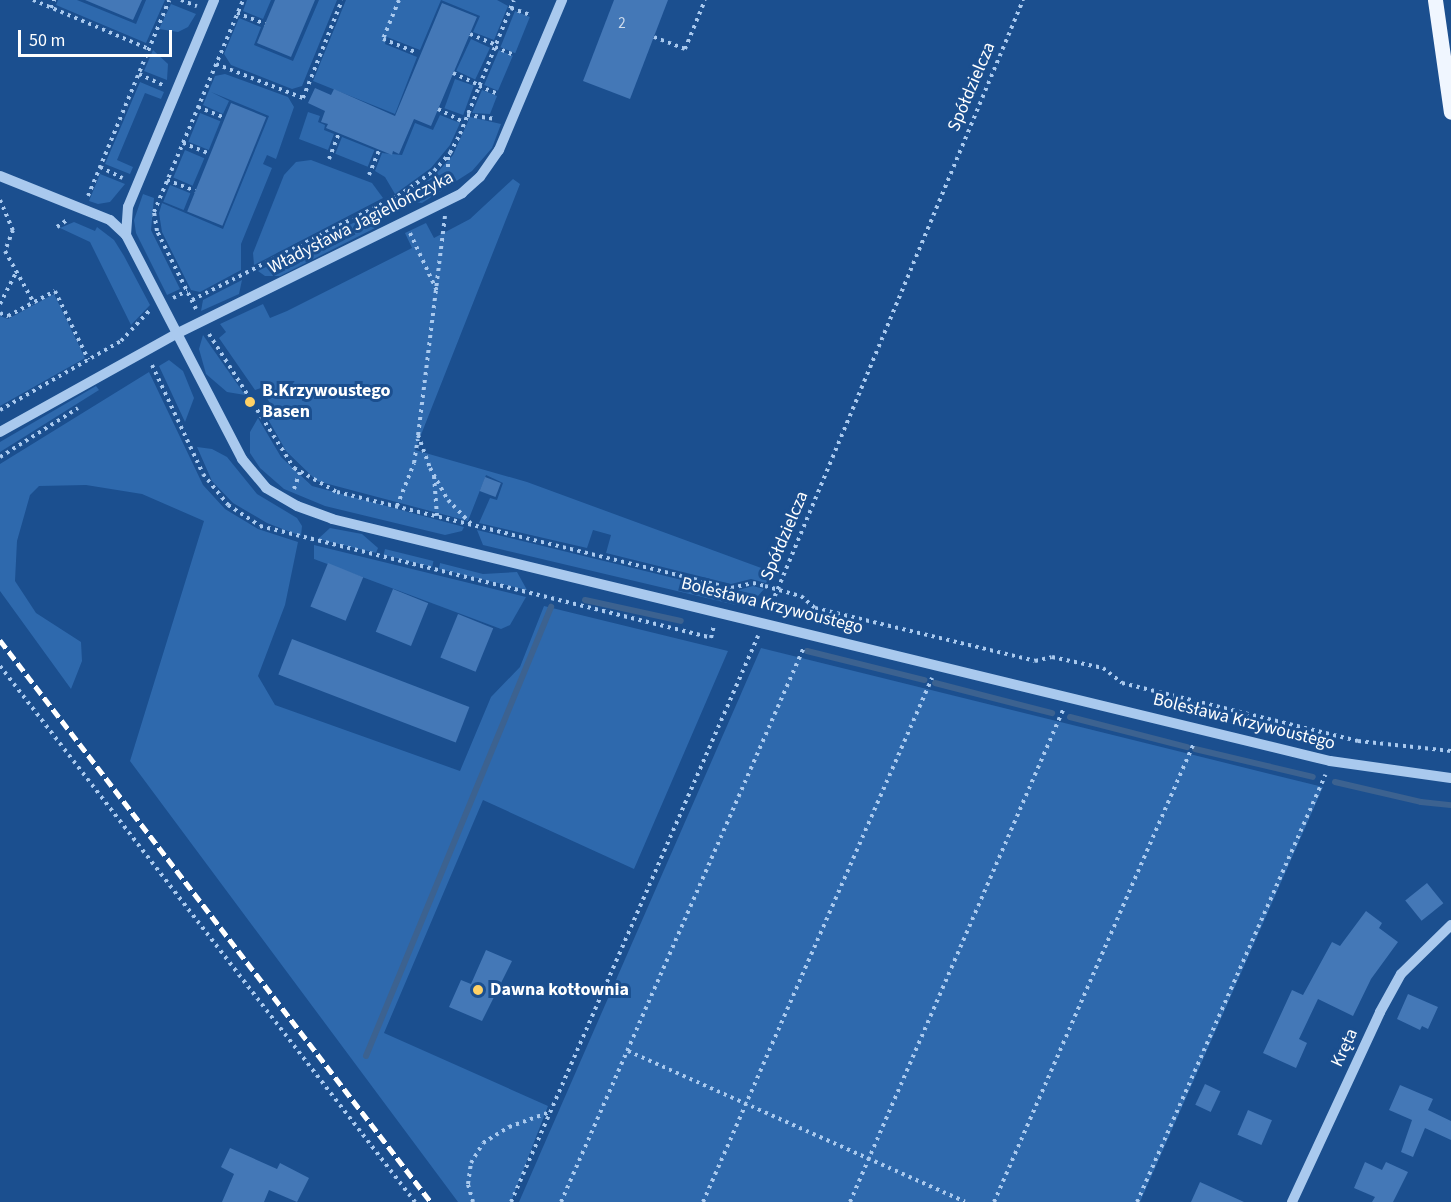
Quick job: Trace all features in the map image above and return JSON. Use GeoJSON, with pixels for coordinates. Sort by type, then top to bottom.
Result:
{"type":"FeatureCollection","features":[{"type":"Feature","properties":{"kind":"main road"},"geometry":{"type":"LineString","coordinates":[[1435,0],[1451,112]]}},
{"type":"Feature","properties":{"kind":"street"},"geometry":{"type":"LineString","coordinates":[[126,235],[128,207],[214,0]]}},
{"type":"Feature","properties":{"kind":"street","name":"Władysława Jagiellończyka"},"geometry":{"type":"LineString","coordinates":[[0,432],[176,334],[462,193],[490,165],[562,0]]}},
{"type":"Feature","properties":{"kind":"street"},"geometry":{"type":"LineString","coordinates":[[0,176],[110,220],[126,235]]}},
{"type":"Feature","properties":{"kind":"street","name":"Bolesława Krzywoustego"},"geometry":{"type":"LineString","coordinates":[[126,235],[242,459],[266,488],[297,506],[332,519],[765,621],[1330,760],[1451,778]]}},
{"type":"Feature","properties":{"kind":"street","name":"Kręta"},"geometry":{"type":"LineString","coordinates":[[1292,1202],[1380,1012],[1401,974],[1451,925]]}},
{"type":"Feature","properties":{"kind":"path"},"geometry":{"type":"LineString","coordinates":[[33,0],[149,50]]}},
{"type":"Feature","properties":{"kind":"path"},"geometry":{"type":"LineString","coordinates":[[51,8],[54,0]]}},
{"type":"Feature","properties":{"kind":"path"},"geometry":{"type":"LineString","coordinates":[[86,200],[170,0]]}},
{"type":"Feature","properties":{"kind":"path"},"geometry":{"type":"LineString","coordinates":[[196,311],[157,231],[154,212],[243,0]]}},
{"type":"Feature","properties":{"kind":"path"},"geometry":{"type":"LineString","coordinates":[[216,64],[303,98],[342,0]]}},
{"type":"Feature","properties":{"kind":"path"},"geometry":{"type":"LineString","coordinates":[[399,0],[383,39],[415,52]]}},
{"type":"Feature","properties":{"kind":"path"},"geometry":{"type":"LineString","coordinates":[[654,37],[685,49],[705,0]]}},
{"type":"Feature","properties":{"kind":"path","name":"Spółdzielcza"},"geometry":{"type":"LineString","coordinates":[[511,1202],[765,621],[1023,0]]}},
{"type":"Feature","properties":{"kind":"path"},"geometry":{"type":"LineString","coordinates":[[192,300],[398,196],[434,171],[448,156],[464,122],[512,1]]}},
{"type":"Feature","properties":{"kind":"path"},"geometry":{"type":"LineString","coordinates":[[511,8],[530,15]]}},
{"type":"Feature","properties":{"kind":"path"},"geometry":{"type":"LineString","coordinates":[[237,13],[265,24]]}},
{"type":"Feature","properties":{"kind":"path"},"geometry":{"type":"LineString","coordinates":[[470,34],[514,55]]}},
{"type":"Feature","properties":{"kind":"path"},"geometry":{"type":"LineString","coordinates":[[453,73],[498,94]]}},
{"type":"Feature","properties":{"kind":"path"},"geometry":{"type":"LineString","coordinates":[[198,107],[225,118]]}},
{"type":"Feature","properties":{"kind":"path"},"geometry":{"type":"LineString","coordinates":[[438,110],[464,122]]}},
{"type":"Feature","properties":{"kind":"path"},"geometry":{"type":"LineString","coordinates":[[467,115],[487,115],[509,125]]}},
{"type":"Feature","properties":{"kind":"path"},"geometry":{"type":"LineString","coordinates":[[328,159],[339,133]]}},
{"type":"Feature","properties":{"kind":"path"},"geometry":{"type":"LineString","coordinates":[[183,143],[210,154]]}},
{"type":"Feature","properties":{"kind":"path"},"geometry":{"type":"LineString","coordinates":[[369,175],[378,150]]}},
{"type":"Feature","properties":{"kind":"path"},"geometry":{"type":"LineString","coordinates":[[397,506],[414,463],[423,374],[437,293],[448,156]]}},
{"type":"Feature","properties":{"kind":"path"},"geometry":{"type":"LineString","coordinates":[[100,167],[127,180]]}},
{"type":"Feature","properties":{"kind":"path"},"geometry":{"type":"LineString","coordinates":[[167,180],[195,191]]}},
{"type":"Feature","properties":{"kind":"path"},"geometry":{"type":"LineString","coordinates":[[0,200],[13,230],[5,251],[34,303]]}},
{"type":"Feature","properties":{"kind":"path"},"geometry":{"type":"LineString","coordinates":[[404,222],[424,258],[437,293]]}},
{"type":"Feature","properties":{"kind":"path"},"geometry":{"type":"LineString","coordinates":[[0,303],[17,272]]}},
{"type":"Feature","properties":{"kind":"path"},"geometry":{"type":"LineString","coordinates":[[0,313],[8,316],[56,291],[88,359]]}},
{"type":"Feature","properties":{"kind":"path"},"geometry":{"type":"LineString","coordinates":[[168,300],[187,291]]}},
{"type":"Feature","properties":{"kind":"path"},"geometry":{"type":"LineString","coordinates":[[0,410],[121,341],[151,309]]}},
{"type":"Feature","properties":{"kind":"path"},"geometry":{"type":"LineString","coordinates":[[207,331],[294,468],[321,486],[724,586],[753,583],[778,589],[801,596],[815,608],[1035,661],[1052,657],[1103,668],[1122,683],[1335,735],[1451,751]]}},
{"type":"Feature","properties":{"kind":"path"},"geometry":{"type":"LineString","coordinates":[[143,370],[158,361]]}},
{"type":"Feature","properties":{"kind":"path"},"geometry":{"type":"LineString","coordinates":[[153,365],[203,474],[228,505],[260,526],[711,638],[715,621]]}},
{"type":"Feature","properties":{"kind":"path"},"geometry":{"type":"LineString","coordinates":[[0,457],[86,404]]}},
{"type":"Feature","properties":{"kind":"path"},"geometry":{"type":"LineString","coordinates":[[418,435],[434,475],[448,500],[472,525]]}},
{"type":"Feature","properties":{"kind":"path"},"geometry":{"type":"LineString","coordinates":[[434,475],[437,516]]}},
{"type":"Feature","properties":{"kind":"path"},"geometry":{"type":"LineString","coordinates":[[379,557],[382,548]]}},
{"type":"Feature","properties":{"kind":"path"},"geometry":{"type":"LineString","coordinates":[[435,571],[437,561]]}},
{"type":"Feature","properties":{"kind":"path"},"geometry":{"type":"LineString","coordinates":[[720,603],[724,586]]}},
{"type":"Feature","properties":{"kind":"path"},"geometry":{"type":"LineString","coordinates":[[561,1202],[810,632]]}},
{"type":"Feature","properties":{"kind":"path"},"geometry":{"type":"LineString","coordinates":[[703,1202],[938,664]]}},
{"type":"Feature","properties":{"kind":"path"},"geometry":{"type":"LineString","coordinates":[[0,666],[415,1202]]}},
{"type":"Feature","properties":{"kind":"path"},"geometry":{"type":"LineString","coordinates":[[850,1202],[1068,696]]}},
{"type":"Feature","properties":{"kind":"path"},"geometry":{"type":"LineString","coordinates":[[994,1202],[1199,728]]}},
{"type":"Feature","properties":{"kind":"path"},"geometry":{"type":"LineString","coordinates":[[1137,1202],[1330,760]]}},
{"type":"Feature","properties":{"kind":"path"},"geometry":{"type":"LineString","coordinates":[[628,1051],[965,1202]]}},
{"type":"Feature","properties":{"kind":"path"},"geometry":{"type":"LineString","coordinates":[[473,1202],[468,1184],[471,1162],[483,1143],[509,1127],[550,1112]]}},
{"type":"Feature","properties":{"kind":"shaded area"},"geometry":{"type":"Polygon","coordinates":[[[58,0],[77,0],[136,24],[146,0],[165,0],[146,43],[56,5],[58,0]]]}},
{"type":"Feature","properties":{"kind":"shaded area"},"geometry":{"type":"Polygon","coordinates":[[[247,0],[271,0],[263,19],[243,11],[247,0]]]}},
{"type":"Feature","properties":{"kind":"shaded area"},"geometry":{"type":"Polygon","coordinates":[[[319,0],[337,0],[302,86],[292,89],[231,65],[224,54],[239,18],[261,27],[254,45],[293,61],[319,0]]]}},
{"type":"Feature","properties":{"kind":"shaded area"},"geometry":{"type":"Polygon","coordinates":[[[346,0],[441,0],[420,50],[387,37],[385,44],[417,57],[395,114],[313,81],[346,0]]]}},
{"type":"Feature","properties":{"kind":"shaded area"},"geometry":{"type":"Polygon","coordinates":[[[441,0],[497,0],[508,6],[494,40],[473,32],[480,16],[441,0]]]}},
{"type":"Feature","properties":{"kind":"shaded area"},"geometry":{"type":"Polygon","coordinates":[[[171,4],[196,14],[188,27],[178,32],[159,29],[171,4]]]}},
{"type":"Feature","properties":{"kind":"shaded area"},"geometry":{"type":"Polygon","coordinates":[[[515,11],[530,17],[515,53],[500,47],[515,11]]]}},
{"type":"Feature","properties":{"kind":"shaded area"},"geometry":{"type":"Polygon","coordinates":[[[471,39],[490,48],[475,80],[456,71],[471,39]]]}},
{"type":"Feature","properties":{"kind":"shaded area"},"geometry":{"type":"Polygon","coordinates":[[[153,50],[168,64],[167,80],[144,71],[153,50]]]}},
{"type":"Feature","properties":{"kind":"shaded area"},"geometry":{"type":"Polygon","coordinates":[[[499,50],[513,56],[498,91],[484,85],[499,50]]]}},
{"type":"Feature","properties":{"kind":"shaded area"},"geometry":{"type":"Polygon","coordinates":[[[225,74],[288,97],[294,107],[276,159],[267,155],[263,164],[272,168],[241,244],[241,270],[200,292],[191,290],[162,232],[159,213],[162,203],[223,229],[269,116],[211,92],[229,101],[223,114],[203,105],[215,76],[225,74]]]}},
{"type":"Feature","properties":{"kind":"shaded area"},"geometry":{"type":"Polygon","coordinates":[[[455,79],[474,86],[463,115],[444,108],[455,79]]]}},
{"type":"Feature","properties":{"kind":"shaded area"},"geometry":{"type":"Polygon","coordinates":[[[140,82],[164,92],[161,99],[145,93],[117,160],[133,167],[130,174],[105,164],[140,82]]]}},
{"type":"Feature","properties":{"kind":"shaded area"},"geometry":{"type":"Polygon","coordinates":[[[482,90],[497,96],[490,114],[472,113],[482,90]]]}},
{"type":"Feature","properties":{"kind":"shaded area"},"geometry":{"type":"Polygon","coordinates":[[[308,112],[320,116],[318,122],[325,125],[324,130],[334,134],[328,150],[299,139],[308,112]]]}},
{"type":"Feature","properties":{"kind":"shaded area"},"geometry":{"type":"Polygon","coordinates":[[[200,113],[220,121],[209,150],[188,142],[200,113]]]}},
{"type":"Feature","properties":{"kind":"shaded area"},"geometry":{"type":"Polygon","coordinates":[[[440,115],[460,123],[450,145],[431,168],[395,194],[385,177],[375,171],[382,153],[402,155],[415,123],[433,130],[440,115]]]}},
{"type":"Feature","properties":{"kind":"shaded area"},"geometry":{"type":"Polygon","coordinates":[[[470,117],[501,124],[492,148],[472,171],[422,203],[401,201],[436,174],[453,155],[470,117]]]}},
{"type":"Feature","properties":{"kind":"shaded area"},"geometry":{"type":"Polygon","coordinates":[[[342,137],[374,150],[368,167],[335,154],[342,137]]]}},
{"type":"Feature","properties":{"kind":"shaded area"},"geometry":{"type":"Polygon","coordinates":[[[185,150],[204,158],[193,186],[173,178],[185,150]]]}},
{"type":"Feature","properties":{"kind":"shaded area"},"geometry":{"type":"Polygon","coordinates":[[[311,160],[372,183],[383,198],[254,265],[253,253],[284,175],[296,162],[311,160]]]}},
{"type":"Feature","properties":{"kind":"shaded area"},"geometry":{"type":"Polygon","coordinates":[[[100,174],[125,184],[110,202],[98,204],[89,201],[100,174]]]}},
{"type":"Feature","properties":{"kind":"shaded area"},"geometry":{"type":"Polygon","coordinates":[[[513,179],[520,184],[415,450],[527,482],[772,572],[766,583],[751,579],[731,584],[606,553],[611,535],[593,530],[587,548],[479,523],[490,498],[497,500],[503,483],[486,475],[468,521],[317,481],[286,451],[264,412],[271,405],[261,388],[255,390],[219,338],[226,332],[220,324],[263,304],[270,318],[287,311],[412,248],[405,233],[426,223],[434,238],[470,219],[513,179]]]}},
{"type":"Feature","properties":{"kind":"shaded area"},"geometry":{"type":"Polygon","coordinates":[[[170,185],[190,193],[184,210],[163,202],[170,185]]]}},
{"type":"Feature","properties":{"kind":"shaded area"},"geometry":{"type":"Polygon","coordinates":[[[143,194],[154,198],[151,230],[180,289],[167,295],[136,233],[134,220],[143,194]]]}},
{"type":"Feature","properties":{"kind":"shaded area"},"geometry":{"type":"Polygon","coordinates":[[[385,207],[385,216],[375,228],[280,276],[265,276],[258,271],[385,207]]]}},
{"type":"Feature","properties":{"kind":"shaded area"},"geometry":{"type":"Polygon","coordinates":[[[74,222],[95,231],[97,227],[114,240],[124,256],[150,305],[131,325],[90,242],[60,228],[74,222]]]}},
{"type":"Feature","properties":{"kind":"shaded area"},"geometry":{"type":"Polygon","coordinates":[[[242,280],[239,294],[201,311],[203,300],[242,280]]]}},
{"type":"Feature","properties":{"kind":"shaded area"},"geometry":{"type":"Polygon","coordinates":[[[54,294],[85,358],[0,406],[0,316],[8,319],[54,294]]]}},
{"type":"Feature","properties":{"kind":"shaded area"},"geometry":{"type":"Polygon","coordinates":[[[203,335],[245,395],[227,392],[206,374],[199,349],[203,335]]]}},
{"type":"Feature","properties":{"kind":"shaded area"},"geometry":{"type":"Polygon","coordinates":[[[169,360],[183,371],[194,398],[185,422],[159,366],[169,360]]]}},
{"type":"Feature","properties":{"kind":"shaded area"},"geometry":{"type":"Polygon","coordinates":[[[149,372],[203,485],[225,509],[258,529],[298,542],[285,605],[258,676],[275,705],[460,771],[491,697],[520,667],[544,606],[728,651],[634,869],[483,800],[384,1033],[548,1106],[511,1202],[458,1202],[130,761],[204,521],[142,494],[86,485],[39,486],[30,495],[17,541],[15,581],[36,613],[81,642],[82,661],[71,689],[0,591],[0,464],[149,372]]]}},
{"type":"Feature","properties":{"kind":"shaded area"},"geometry":{"type":"Polygon","coordinates":[[[96,386],[99,390],[0,452],[0,442],[96,386]]]}},
{"type":"Feature","properties":{"kind":"shaded area"},"geometry":{"type":"Polygon","coordinates":[[[258,418],[281,457],[312,486],[464,527],[462,531],[445,535],[325,506],[284,489],[260,468],[250,453],[250,432],[258,418]]]}},
{"type":"Feature","properties":{"kind":"shaded area"},"geometry":{"type":"Polygon","coordinates":[[[197,447],[212,449],[227,457],[257,494],[297,518],[302,526],[301,536],[267,523],[233,503],[212,481],[197,447]]]}},
{"type":"Feature","properties":{"kind":"shaded area"},"geometry":{"type":"Polygon","coordinates":[[[330,528],[362,534],[378,548],[376,553],[318,539],[330,528]]]}},
{"type":"Feature","properties":{"kind":"shaded area"},"geometry":{"type":"Polygon","coordinates":[[[477,530],[731,592],[753,586],[764,589],[751,604],[736,605],[483,545],[477,530]]]}},
{"type":"Feature","properties":{"kind":"shaded area"},"geometry":{"type":"Polygon","coordinates":[[[314,545],[526,597],[510,625],[501,629],[314,559],[314,545]]]}},
{"type":"Feature","properties":{"kind":"shaded area"},"geometry":{"type":"Polygon","coordinates":[[[385,549],[434,561],[432,567],[384,555],[385,549]]]}},
{"type":"Feature","properties":{"kind":"shaded area"},"geometry":{"type":"Polygon","coordinates":[[[440,563],[483,574],[517,572],[527,590],[439,569],[440,563]]]}},
{"type":"Feature","properties":{"kind":"shaded area"},"geometry":{"type":"Polygon","coordinates":[[[761,648],[1323,787],[1140,1202],[519,1202],[761,648]]]}},
{"type":"Feature","properties":{"kind":"building"},"geometry":{"type":"Polygon","coordinates":[[[85,0],[142,0],[133,20],[85,0]]]}},
{"type":"Feature","properties":{"kind":"building"},"geometry":{"type":"Polygon","coordinates":[[[275,0],[315,0],[291,57],[257,43],[275,0]]]}},
{"type":"Feature","properties":{"kind":"building"},"geometry":{"type":"Polygon","coordinates":[[[614,0],[668,0],[630,99],[583,81],[614,0]]]}},
{"type":"Feature","properties":{"kind":"building"},"geometry":{"type":"Polygon","coordinates":[[[442,3],[477,17],[431,126],[414,119],[399,154],[393,151],[392,155],[326,128],[328,124],[321,122],[325,111],[308,103],[315,88],[331,95],[334,89],[395,116],[442,3]]]}},
{"type":"Feature","properties":{"kind":"building"},"geometry":{"type":"Polygon","coordinates":[[[231,103],[266,117],[222,226],[187,211],[231,103]]]}},
{"type":"Feature","properties":{"kind":"building"},"geometry":{"type":"Polygon","coordinates":[[[485,477],[501,483],[495,497],[480,491],[485,477]]]}},
{"type":"Feature","properties":{"kind":"building"},"geometry":{"type":"Polygon","coordinates":[[[328,563],[363,577],[346,621],[310,607],[328,563]]]}},
{"type":"Feature","properties":{"kind":"building"},"geometry":{"type":"Polygon","coordinates":[[[393,589],[428,603],[411,646],[376,632],[393,589]]]}},
{"type":"Feature","properties":{"kind":"building"},"geometry":{"type":"Polygon","coordinates":[[[458,614],[493,628],[476,672],[440,658],[458,614]]]}},
{"type":"Feature","properties":{"kind":"building"},"geometry":{"type":"Polygon","coordinates":[[[292,639],[469,707],[456,743],[278,674],[292,639]]]}},
{"type":"Feature","properties":{"kind":"building"},"geometry":{"type":"Polygon","coordinates":[[[1427,883],[1443,903],[1422,921],[1405,901],[1427,883]]]}},
{"type":"Feature","properties":{"kind":"building"},"geometry":{"type":"Polygon","coordinates":[[[1366,911],[1382,923],[1379,928],[1398,942],[1371,979],[1353,1016],[1318,999],[1299,1039],[1307,1043],[1296,1068],[1263,1053],[1292,990],[1303,995],[1332,942],[1340,946],[1366,911]]]}},
{"type":"Feature","properties":{"kind":"building","name":"Dawna kotłownia"},"geometry":{"type":"Polygon","coordinates":[[[486,950],[512,961],[482,1021],[449,1007],[461,980],[471,984],[486,950]]]}},
{"type":"Feature","properties":{"kind":"building"},"geometry":{"type":"Polygon","coordinates":[[[1408,994],[1438,1007],[1428,1029],[1422,1026],[1420,1030],[1397,1019],[1408,994]]]}},
{"type":"Feature","properties":{"kind":"building"},"geometry":{"type":"Polygon","coordinates":[[[1205,1084],[1220,1091],[1211,1112],[1195,1105],[1205,1084]]]}},
{"type":"Feature","properties":{"kind":"building"},"geometry":{"type":"Polygon","coordinates":[[[1400,1085],[1433,1099],[1428,1110],[1451,1121],[1451,1140],[1425,1128],[1413,1157],[1401,1152],[1412,1120],[1389,1110],[1400,1085]]]}},
{"type":"Feature","properties":{"kind":"building"},"geometry":{"type":"Polygon","coordinates":[[[1248,1110],[1272,1120],[1261,1145],[1237,1135],[1248,1110]]]}},
{"type":"Feature","properties":{"kind":"building"},"geometry":{"type":"Polygon","coordinates":[[[230,1148],[277,1169],[280,1163],[309,1178],[297,1202],[269,1190],[264,1202],[222,1202],[234,1174],[221,1167],[230,1148]]]}},
{"type":"Feature","properties":{"kind":"building"},"geometry":{"type":"Polygon","coordinates":[[[1365,1162],[1382,1170],[1386,1162],[1408,1172],[1393,1202],[1372,1202],[1375,1197],[1354,1188],[1365,1162]]]}},
{"type":"Feature","properties":{"kind":"building"},"geometry":{"type":"Polygon","coordinates":[[[1200,1182],[1244,1202],[1191,1202],[1200,1182]]]}},
{"type":"Feature","properties":{"kind":"waterway"},"geometry":{"type":"LineString","coordinates":[[585,600],[681,621]]}},
{"type":"Feature","properties":{"kind":"waterway"},"geometry":{"type":"LineString","coordinates":[[366,1056],[551,607]]}},
{"type":"Feature","properties":{"kind":"waterway"},"geometry":{"type":"LineString","coordinates":[[807,651],[924,680]]}},
{"type":"Feature","properties":{"kind":"waterway"},"geometry":{"type":"LineString","coordinates":[[935,683],[1052,713]]}},
{"type":"Feature","properties":{"kind":"waterway"},"geometry":{"type":"LineString","coordinates":[[1070,717],[1187,747]]}},
{"type":"Feature","properties":{"kind":"waterway"},"geometry":{"type":"LineString","coordinates":[[1195,749],[1313,777]]}},
{"type":"Feature","properties":{"kind":"waterway"},"geometry":{"type":"LineString","coordinates":[[1335,782],[1421,802],[1451,805]]}},
{"type":"Feature","properties":{"kind":"railway"},"geometry":{"type":"LineString","coordinates":[[0,640],[431,1202]]}},
{"type":"Feature","properties":{"kind":"place","name":"B.Krzywoustego Basen"},"geometry":{"type":"Point","coordinates":[250,402]}},
{"type":"Feature","properties":{"kind":"place","name":"Dawna kotłownia"},"geometry":{"type":"Point","coordinates":[478,990]}}]}
